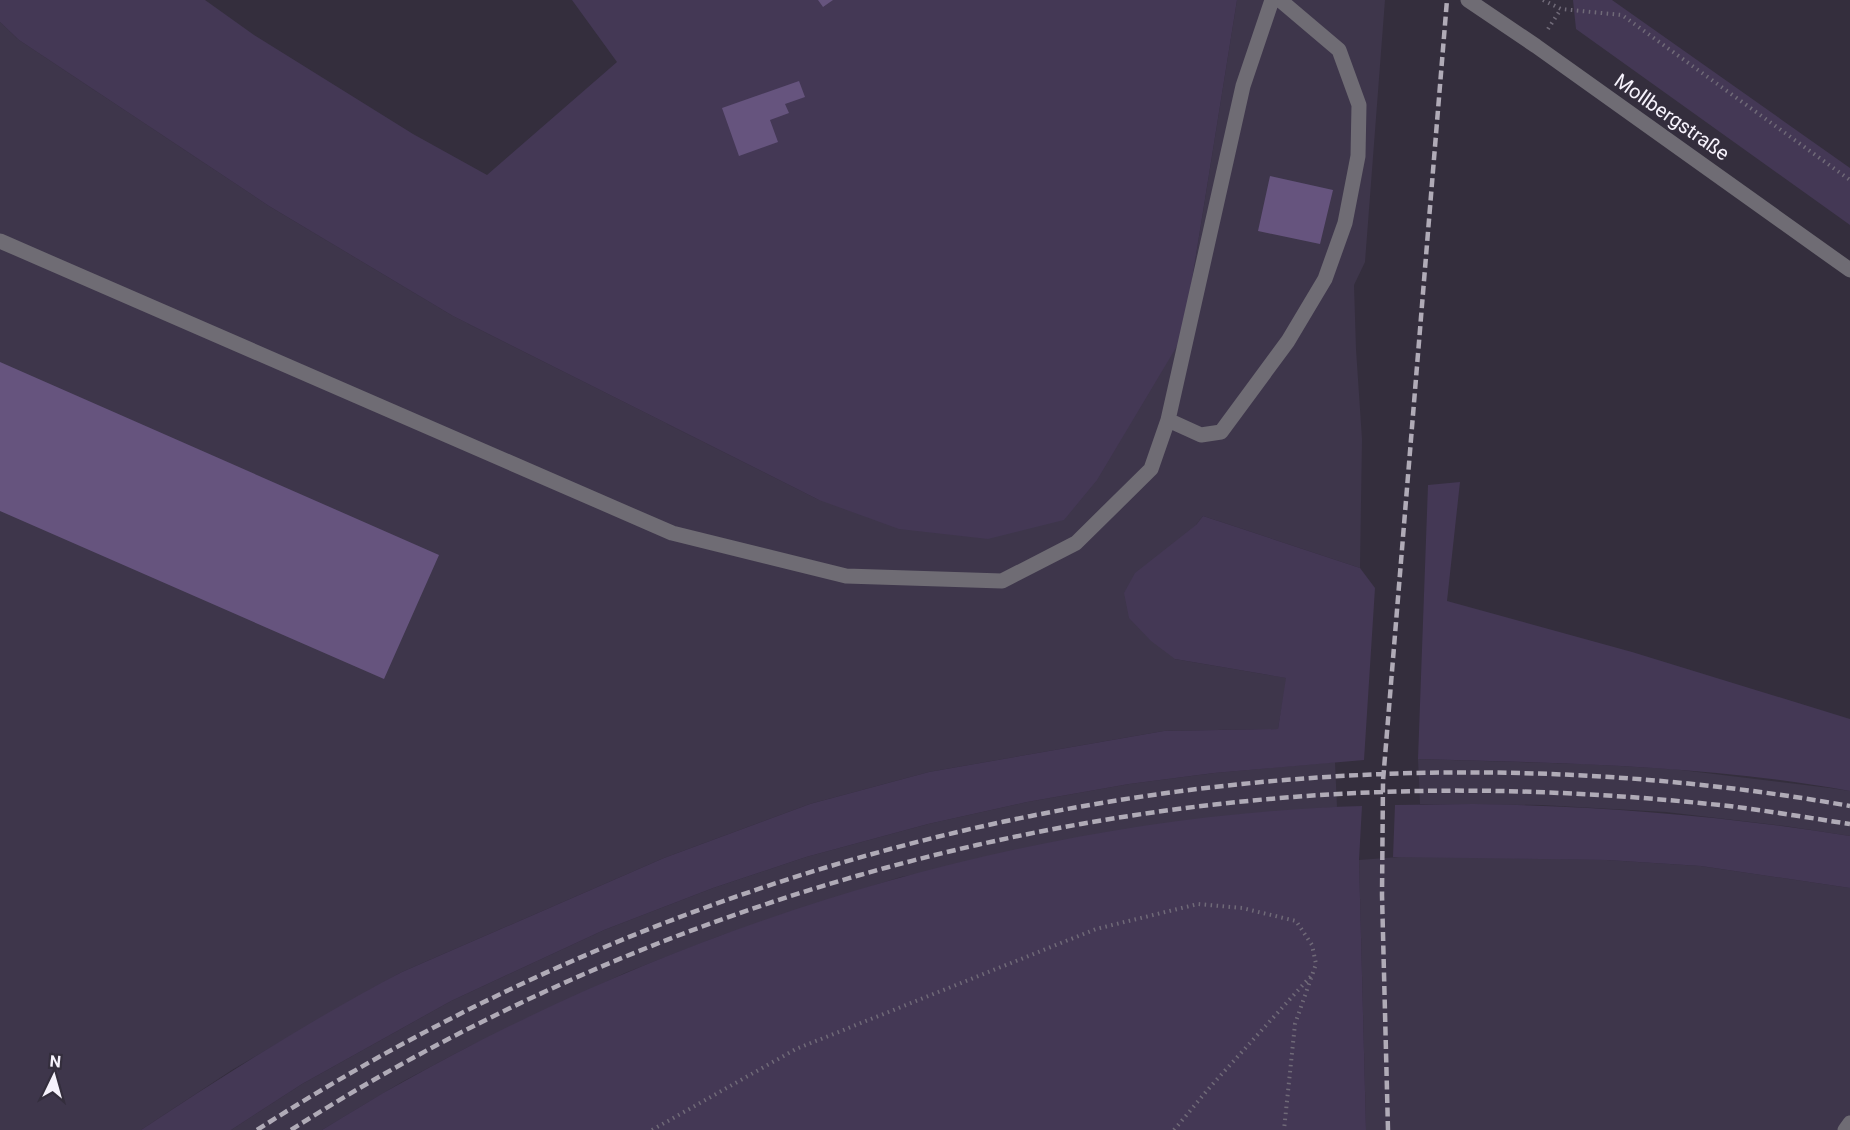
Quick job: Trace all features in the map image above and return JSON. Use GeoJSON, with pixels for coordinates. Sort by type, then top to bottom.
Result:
{"type":"FeatureCollection","features":[{"type":"Feature","properties":{"kind":"street"},"geometry":{"type":"LineString","coordinates":[[0,241],[672,533],[846,576],[1002,581],[1076,543],[1151,469],[1168,420],[1243,86],[1272,0]]}},
{"type":"Feature","properties":{"kind":"street"},"geometry":{"type":"LineString","coordinates":[[1168,420],[1201,435],[1221,432],[1293,332],[1325,279],[1345,223],[1358,156],[1359,105],[1340,50],[1280,0]]}},
{"type":"Feature","properties":{"kind":"street","name":"Mollbergstraße"},"geometry":{"type":"LineString","coordinates":[[1468,0],[1850,270]]}},
{"type":"Feature","properties":{"kind":"street"},"geometry":{"type":"LineString","coordinates":[[1845,1130],[1850,1123]]}},
{"type":"Feature","properties":{"kind":"path"},"geometry":{"type":"LineString","coordinates":[[1544,0],[1561,9],[1622,15],[1850,180]]}},
{"type":"Feature","properties":{"kind":"path"},"geometry":{"type":"LineString","coordinates":[[652,1130],[796,1049],[1096,929],[1198,904],[1242,908],[1296,921],[1312,945],[1316,964],[1295,1024],[1284,1130]]}},
{"type":"Feature","properties":{"kind":"path"},"geometry":{"type":"LineString","coordinates":[[1174,1130],[1312,975]]}},
{"type":"Feature","properties":{"kind":"shaded area"},"geometry":{"type":"Polygon","coordinates":[[[0,0],[205,0],[254,35],[413,134],[487,175],[617,62],[572,0],[1237,0],[1183,336],[1097,480],[1064,520],[988,539],[899,529],[819,500],[453,316],[269,206],[19,40],[0,22],[0,0]]]}},
{"type":"Feature","properties":{"kind":"shaded area"},"geometry":{"type":"Polygon","coordinates":[[[1237,0],[1385,0],[1365,262],[1354,285],[1362,439],[1360,568],[1203,516],[1196,525],[1175,659],[1287,678],[1278,729],[1164,731],[929,772],[810,804],[664,858],[402,972],[232,1070],[141,1130],[0,1130],[0,22],[19,40],[269,206],[453,316],[819,500],[1183,336],[1237,0]]]}},
{"type":"Feature","properties":{"kind":"shaded area"},"geometry":{"type":"Polygon","coordinates":[[[1573,0],[1612,0],[1850,168],[1850,225],[1576,29],[1573,0]]]}},
{"type":"Feature","properties":{"kind":"shaded area"},"geometry":{"type":"Polygon","coordinates":[[[1460,482],[1447,601],[1632,652],[1850,719],[1850,791],[1797,782],[1635,767],[1418,759],[1428,485],[1460,482]]]}},
{"type":"Feature","properties":{"kind":"shaded area"},"geometry":{"type":"Polygon","coordinates":[[[1203,516],[1360,568],[1375,588],[1364,760],[1214,773],[1129,784],[1027,802],[928,824],[806,857],[713,888],[604,930],[451,1001],[302,1084],[231,1130],[141,1130],[270,1048],[402,972],[664,858],[810,804],[929,772],[1164,731],[1278,729],[1286,678],[1175,659],[1151,641],[1129,618],[1124,593],[1135,573],[1196,525],[1203,516]]]}},
{"type":"Feature","properties":{"kind":"shaded area"},"geometry":{"type":"Polygon","coordinates":[[[1418,759],[1673,769],[1850,791],[1850,836],[1666,812],[1541,805],[1420,804],[1418,759]]]}},
{"type":"Feature","properties":{"kind":"shaded area"},"geometry":{"type":"Polygon","coordinates":[[[1335,762],[1337,807],[1236,815],[901,877],[717,937],[625,973],[468,1047],[402,1082],[322,1130],[231,1130],[302,1084],[451,1001],[604,930],[713,888],[806,857],[928,824],[1027,802],[1129,784],[1214,773],[1335,762]]]}},
{"type":"Feature","properties":{"kind":"shaded area"},"geometry":{"type":"Polygon","coordinates":[[[1473,804],[1662,813],[1850,836],[1850,888],[1701,866],[1607,860],[1393,857],[1395,805],[1473,804]]]}},
{"type":"Feature","properties":{"kind":"shaded area"},"geometry":{"type":"Polygon","coordinates":[[[1362,806],[1359,860],[1366,1130],[322,1130],[393,1088],[513,1024],[628,972],[746,927],[866,887],[989,855],[1113,831],[1238,814],[1362,806]]]}},
{"type":"Feature","properties":{"kind":"shaded area"},"geometry":{"type":"Polygon","coordinates":[[[1412,856],[1607,860],[1701,866],[1850,888],[1850,1130],[1366,1130],[1359,860],[1412,856]]]}},
{"type":"Feature","properties":{"kind":"building"},"geometry":{"type":"Polygon","coordinates":[[[818,0],[833,0],[823,7],[818,0]]]}},
{"type":"Feature","properties":{"kind":"building"},"geometry":{"type":"Polygon","coordinates":[[[799,81],[805,97],[785,104],[789,113],[770,120],[778,142],[739,156],[722,108],[799,81]]]}},
{"type":"Feature","properties":{"kind":"building"},"geometry":{"type":"Polygon","coordinates":[[[1270,176],[1333,190],[1320,244],[1258,231],[1270,176]]]}},
{"type":"Feature","properties":{"kind":"building"},"geometry":{"type":"Polygon","coordinates":[[[0,362],[439,555],[384,679],[0,511],[0,362]]]}},
{"type":"Feature","properties":{"kind":"railway"},"geometry":{"type":"LineString","coordinates":[[1388,1130],[1382,895],[1383,781],[1447,0]]}},
{"type":"Feature","properties":{"kind":"railway"},"geometry":{"type":"LineString","coordinates":[[257,1130],[438,1025],[627,938],[822,868],[1023,818],[1227,786],[1434,773],[1642,779],[1850,806]]}},
{"type":"Feature","properties":{"kind":"railway"},"geometry":{"type":"LineString","coordinates":[[291,1130],[419,1055],[552,988],[690,931],[832,883],[976,845],[1123,817],[1271,799],[1419,791],[1535,792],[1652,799],[1729,806],[1850,824]]}}]}
